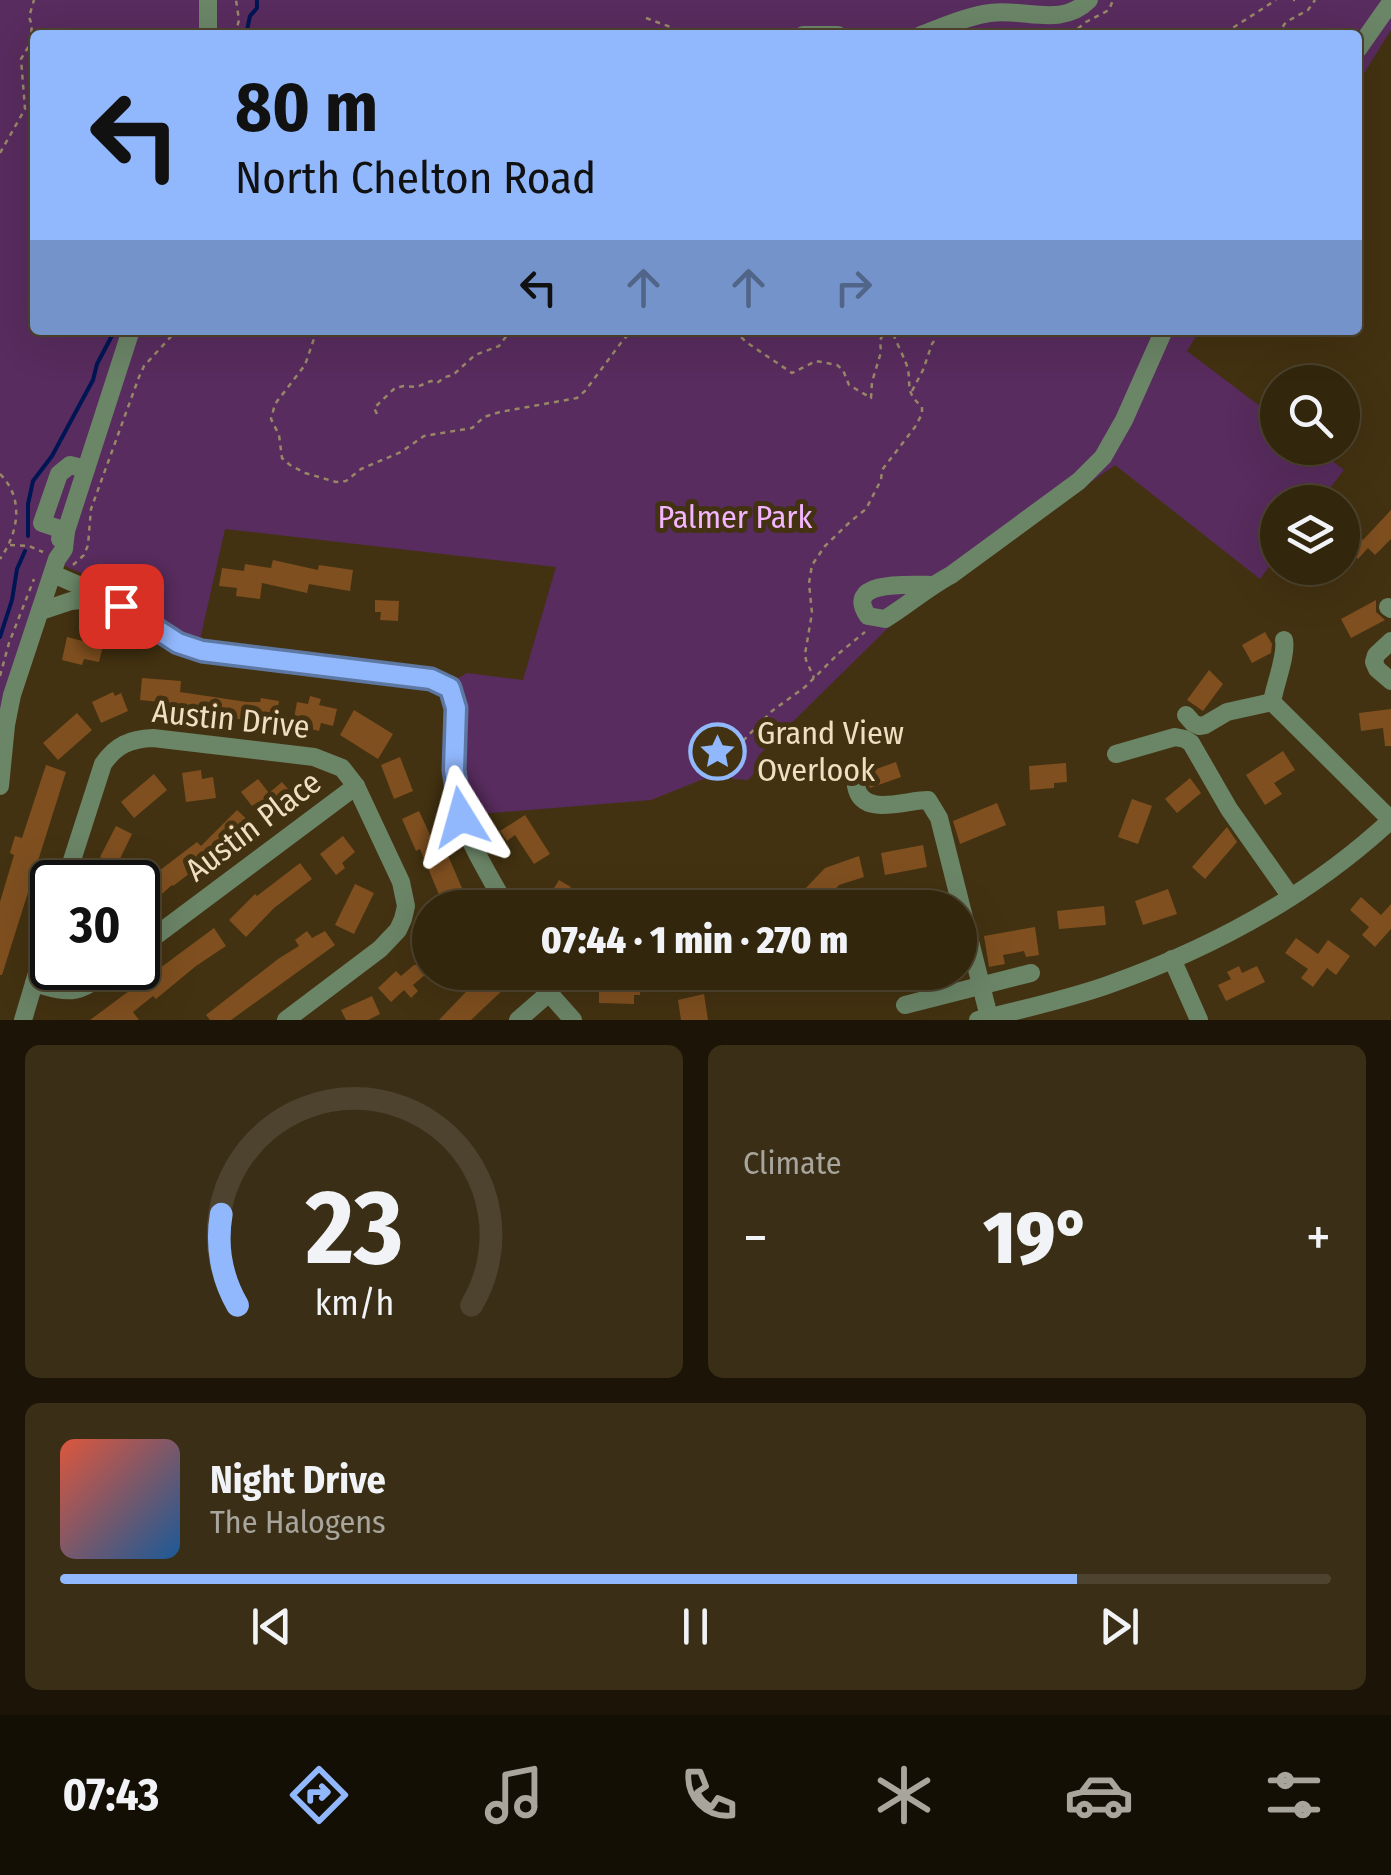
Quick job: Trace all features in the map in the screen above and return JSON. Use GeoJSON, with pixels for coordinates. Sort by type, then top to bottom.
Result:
{"type":"FeatureCollection","features":[{"type":"Feature","properties":{"kind":"street"},"geometry":{"type":"LineString","coordinates":[[208,0],[208,30]]}},
{"type":"Feature","properties":{"kind":"street"},"geometry":{"type":"LineString","coordinates":[[935,30],[993,12],[1069,14],[1089,0]]}},
{"type":"Feature","properties":{"kind":"street"},"geometry":{"type":"LineString","coordinates":[[1362,43],[1391,2]]}},
{"type":"Feature","properties":{"kind":"street"},"geometry":{"type":"LineString","coordinates":[[0,786],[12,695],[40,610],[47,567],[66,531],[129,335]]}},
{"type":"Feature","properties":{"kind":"street"},"geometry":{"type":"LineString","coordinates":[[933,585],[901,584],[871,589],[861,603],[868,616],[885,619],[920,598],[1092,470],[1115,439],[1162,335]]}},
{"type":"Feature","properties":{"kind":"street"},"geometry":{"type":"LineString","coordinates":[[47,567],[108,598],[178,643],[202,651],[431,679],[450,688],[456,708],[454,770],[461,817],[498,890]]}},
{"type":"Feature","properties":{"kind":"street"},"geometry":{"type":"LineString","coordinates":[[40,610],[81,599],[108,598]]}},
{"type":"Feature","properties":{"kind":"street"},"geometry":{"type":"LineString","coordinates":[[1272,702],[1286,647],[1284,640]]}},
{"type":"Feature","properties":{"kind":"street"},"geometry":{"type":"LineString","coordinates":[[1391,641],[1374,662],[1391,681]]}},
{"type":"Feature","properties":{"kind":"street"},"geometry":{"type":"LineString","coordinates":[[1186,715],[1193,723],[1205,725],[1226,712],[1272,702]]}},
{"type":"Feature","properties":{"kind":"street"},"geometry":{"type":"LineString","coordinates":[[856,786],[864,803],[898,805],[928,800],[939,818],[981,985],[984,1019],[1104,986],[1231,932],[1332,870],[1391,820],[1272,702]]}},
{"type":"Feature","properties":{"kind":"street"},"geometry":{"type":"LineString","coordinates":[[1116,754],[1175,737],[1190,743],[1229,808],[1291,897]]}},
{"type":"Feature","properties":{"kind":"street","name":"Austin Drive"},"geometry":{"type":"LineString","coordinates":[[72,860],[102,764],[130,740],[153,738],[314,757],[342,768],[356,786],[401,882],[406,906],[398,930],[380,949],[286,1020]]}},
{"type":"Feature","properties":{"kind":"street","name":"Austin Place"},"geometry":{"type":"LineString","coordinates":[[160,933],[356,786]]}},
{"type":"Feature","properties":{"kind":"street"},"geometry":{"type":"LineString","coordinates":[[1172,959],[1199,1020]]}},
{"type":"Feature","properties":{"kind":"street"},"geometry":{"type":"LineString","coordinates":[[905,1006],[1031,973]]}},
{"type":"Feature","properties":{"kind":"street"},"geometry":{"type":"LineString","coordinates":[[23,1020],[32,990]]}},
{"type":"Feature","properties":{"kind":"street"},"geometry":{"type":"LineString","coordinates":[[518,1020],[549,992],[573,1020]]}},
{"type":"Feature","properties":{"kind":"path"},"geometry":{"type":"LineString","coordinates":[[31,30],[34,0]]}},
{"type":"Feature","properties":{"kind":"path"},"geometry":{"type":"LineString","coordinates":[[236,0],[237,30]]}},
{"type":"Feature","properties":{"kind":"path"},"geometry":{"type":"LineString","coordinates":[[1076,30],[1109,10],[1114,0]]}},
{"type":"Feature","properties":{"kind":"path"},"geometry":{"type":"LineString","coordinates":[[1230,30],[1276,0]]}},
{"type":"Feature","properties":{"kind":"path"},"geometry":{"type":"LineString","coordinates":[[1280,30],[1315,0]]}},
{"type":"Feature","properties":{"kind":"path"},"geometry":{"type":"LineString","coordinates":[[646,18],[675,30]]}},
{"type":"Feature","properties":{"kind":"path"},"geometry":{"type":"LineString","coordinates":[[0,153],[25,109],[21,59],[30,44]]}},
{"type":"Feature","properties":{"kind":"path"},"geometry":{"type":"LineString","coordinates":[[47,567],[74,565],[84,555],[91,509],[138,377],[172,335]]}},
{"type":"Feature","properties":{"kind":"path"},"geometry":{"type":"LineString","coordinates":[[316,335],[305,365],[275,404],[271,419],[279,436],[282,458],[290,465],[336,482],[346,481],[424,436],[472,428],[500,412],[577,398],[628,335]]}},
{"type":"Feature","properties":{"kind":"path"},"geometry":{"type":"LineString","coordinates":[[377,414],[374,408],[396,388],[438,383],[453,375],[468,359],[498,346],[507,335]]}},
{"type":"Feature","properties":{"kind":"path"},"geometry":{"type":"LineString","coordinates":[[739,335],[792,373],[816,361],[837,365],[849,385],[871,398],[883,335]]}},
{"type":"Feature","properties":{"kind":"path"},"geometry":{"type":"LineString","coordinates":[[814,678],[805,654],[812,613],[812,564],[825,546],[866,509],[882,470],[922,414],[922,407],[908,386],[909,373],[892,335]]}},
{"type":"Feature","properties":{"kind":"path"},"geometry":{"type":"LineString","coordinates":[[912,392],[938,335]]}},
{"type":"Feature","properties":{"kind":"path"},"geometry":{"type":"LineString","coordinates":[[0,474],[16,498],[15,526],[10,545],[0,559]]}},
{"type":"Feature","properties":{"kind":"path"},"geometry":{"type":"LineString","coordinates":[[10,545],[36,549],[47,567]]}},
{"type":"Feature","properties":{"kind":"path"},"geometry":{"type":"LineString","coordinates":[[0,676],[9,643],[47,567]]}},
{"type":"Feature","properties":{"kind":"path"},"geometry":{"type":"LineString","coordinates":[[736,748],[772,710],[806,686],[872,627],[876,619]]}},
{"type":"Feature","properties":{"kind":"green space","name":"Palmer Park"},"geometry":{"type":"Polygon","coordinates":[[[0,0],[1391,0],[1391,30],[1362,77],[1362,30],[30,30],[30,335],[1197,335],[1187,351],[1260,406],[1260,465],[1337,465],[1344,470],[1332,485],[1260,485],[1260,579],[1115,465],[893,623],[758,756],[758,769],[748,780],[733,779],[726,770],[651,800],[467,815],[453,681],[467,673],[523,680],[556,567],[225,529],[199,644],[132,597],[63,565],[0,731],[0,0]]]}},
{"type":"Feature","properties":{"kind":"building"},"geometry":{"type":"Polygon","coordinates":[[[1391,510],[1391,539],[1375,555],[1368,548],[1360,557],[1360,537],[1363,540],[1391,510]]]}},
{"type":"Feature","properties":{"kind":"building"},"geometry":{"type":"Polygon","coordinates":[[[273,560],[318,570],[319,565],[353,570],[350,591],[309,584],[307,593],[262,583],[260,599],[236,596],[237,588],[219,586],[222,568],[244,571],[245,564],[271,568],[273,560]]]}},
{"type":"Feature","properties":{"kind":"building"},"geometry":{"type":"Polygon","coordinates":[[[375,600],[399,601],[398,621],[380,620],[375,600]]]}},
{"type":"Feature","properties":{"kind":"building"},"geometry":{"type":"Polygon","coordinates":[[[1376,600],[1376,612],[1385,620],[1351,638],[1341,619],[1376,600]]]}},
{"type":"Feature","properties":{"kind":"building"},"geometry":{"type":"Polygon","coordinates":[[[1265,632],[1272,644],[1271,653],[1252,663],[1242,645],[1265,632]]]}},
{"type":"Feature","properties":{"kind":"building"},"geometry":{"type":"Polygon","coordinates":[[[67,637],[103,646],[99,662],[84,659],[82,665],[62,660],[67,637]]]}},
{"type":"Feature","properties":{"kind":"building"},"geometry":{"type":"Polygon","coordinates":[[[1209,670],[1223,684],[1203,711],[1187,700],[1209,670]]]}},
{"type":"Feature","properties":{"kind":"building"},"geometry":{"type":"Polygon","coordinates":[[[142,678],[181,681],[180,692],[247,702],[260,702],[261,698],[279,701],[275,724],[187,712],[188,705],[140,700],[142,678]]]}},
{"type":"Feature","properties":{"kind":"building"},"geometry":{"type":"Polygon","coordinates":[[[113,692],[115,696],[121,693],[128,711],[101,723],[92,702],[113,692]]]}},
{"type":"Feature","properties":{"kind":"building"},"geometry":{"type":"Polygon","coordinates":[[[310,696],[321,699],[319,705],[337,709],[333,726],[321,723],[319,731],[304,727],[305,721],[294,718],[297,702],[308,704],[310,696]]]}},
{"type":"Feature","properties":{"kind":"building"},"geometry":{"type":"Polygon","coordinates":[[[1391,709],[1391,746],[1385,746],[1383,728],[1361,731],[1359,713],[1391,709]]]}},
{"type":"Feature","properties":{"kind":"building"},"geometry":{"type":"Polygon","coordinates":[[[354,710],[393,734],[378,759],[340,735],[354,710]]]}},
{"type":"Feature","properties":{"kind":"building"},"geometry":{"type":"Polygon","coordinates":[[[77,713],[92,730],[58,760],[43,743],[77,713]]]}},
{"type":"Feature","properties":{"kind":"building"},"geometry":{"type":"Polygon","coordinates":[[[1283,751],[1295,770],[1274,783],[1282,794],[1265,805],[1246,775],[1283,751]]]}},
{"type":"Feature","properties":{"kind":"building"},"geometry":{"type":"Polygon","coordinates":[[[400,757],[413,791],[394,799],[381,765],[400,757]]]}},
{"type":"Feature","properties":{"kind":"building"},"geometry":{"type":"Polygon","coordinates":[[[896,762],[901,777],[870,788],[865,773],[896,762]]]}},
{"type":"Feature","properties":{"kind":"building"},"geometry":{"type":"Polygon","coordinates":[[[1066,763],[1067,782],[1054,783],[1054,788],[1030,790],[1029,766],[1066,763]]]}},
{"type":"Feature","properties":{"kind":"building"},"geometry":{"type":"Polygon","coordinates":[[[46,765],[66,772],[38,860],[30,860],[30,886],[0,975],[0,902],[14,855],[10,853],[15,836],[22,838],[46,765]]]}},
{"type":"Feature","properties":{"kind":"building"},"geometry":{"type":"Polygon","coordinates":[[[201,770],[202,779],[213,777],[216,798],[186,802],[182,773],[201,770]]]}},
{"type":"Feature","properties":{"kind":"building"},"geometry":{"type":"Polygon","coordinates":[[[154,774],[167,790],[134,818],[121,802],[154,774]]]}},
{"type":"Feature","properties":{"kind":"building"},"geometry":{"type":"Polygon","coordinates":[[[1190,778],[1201,793],[1177,813],[1165,799],[1190,778]]]}},
{"type":"Feature","properties":{"kind":"building"},"geometry":{"type":"Polygon","coordinates":[[[258,779],[269,793],[282,782],[294,796],[269,816],[258,802],[252,806],[241,792],[258,779]]]}},
{"type":"Feature","properties":{"kind":"building"},"geometry":{"type":"Polygon","coordinates":[[[1132,799],[1152,806],[1138,844],[1118,837],[1132,799]]]}},
{"type":"Feature","properties":{"kind":"building"},"geometry":{"type":"Polygon","coordinates":[[[997,803],[1006,825],[960,844],[953,821],[997,803]]]}},
{"type":"Feature","properties":{"kind":"building"},"geometry":{"type":"Polygon","coordinates":[[[237,810],[252,824],[221,854],[219,851],[160,896],[160,870],[197,842],[201,846],[237,810]]]}},
{"type":"Feature","properties":{"kind":"building"},"geometry":{"type":"Polygon","coordinates":[[[419,811],[439,854],[446,851],[462,888],[437,890],[402,819],[419,811]]]}},
{"type":"Feature","properties":{"kind":"building"},"geometry":{"type":"Polygon","coordinates":[[[525,815],[550,854],[534,864],[515,835],[507,841],[500,831],[525,815]]]}},
{"type":"Feature","properties":{"kind":"building"},"geometry":{"type":"Polygon","coordinates":[[[116,826],[132,834],[119,860],[100,857],[116,826]]]}},
{"type":"Feature","properties":{"kind":"building"},"geometry":{"type":"Polygon","coordinates":[[[1227,827],[1237,842],[1205,879],[1192,867],[1227,827]]]}},
{"type":"Feature","properties":{"kind":"building"},"geometry":{"type":"Polygon","coordinates":[[[343,836],[355,852],[342,863],[345,868],[336,875],[320,854],[343,836]]]}},
{"type":"Feature","properties":{"kind":"building"},"geometry":{"type":"Polygon","coordinates":[[[923,845],[927,867],[885,875],[881,853],[923,845]]]}},
{"type":"Feature","properties":{"kind":"building"},"geometry":{"type":"Polygon","coordinates":[[[859,856],[864,877],[835,890],[804,890],[825,868],[859,856]]]}},
{"type":"Feature","properties":{"kind":"building"},"geometry":{"type":"Polygon","coordinates":[[[300,863],[312,879],[274,908],[246,937],[229,920],[255,894],[300,863]]]}},
{"type":"Feature","properties":{"kind":"building"},"geometry":{"type":"Polygon","coordinates":[[[559,880],[571,887],[569,890],[553,890],[559,880]]]}},
{"type":"Feature","properties":{"kind":"building"},"geometry":{"type":"Polygon","coordinates":[[[355,884],[374,893],[354,934],[335,925],[355,884]]]}},
{"type":"Feature","properties":{"kind":"building"},"geometry":{"type":"Polygon","coordinates":[[[1168,889],[1177,914],[1143,925],[1135,901],[1168,889]]]}},
{"type":"Feature","properties":{"kind":"building"},"geometry":{"type":"Polygon","coordinates":[[[1361,897],[1381,915],[1391,904],[1391,929],[1375,947],[1362,935],[1369,927],[1350,910],[1361,897]]]}},
{"type":"Feature","properties":{"kind":"building"},"geometry":{"type":"Polygon","coordinates":[[[1104,906],[1106,925],[1059,929],[1057,911],[1104,906]]]}},
{"type":"Feature","properties":{"kind":"building"},"geometry":{"type":"Polygon","coordinates":[[[1035,927],[1039,955],[1026,957],[1024,951],[1003,955],[1005,964],[989,967],[984,936],[1035,927]]]}},
{"type":"Feature","properties":{"kind":"building"},"geometry":{"type":"Polygon","coordinates":[[[214,928],[226,946],[133,1012],[139,1020],[90,1020],[130,990],[160,990],[160,968],[214,928]]]}},
{"type":"Feature","properties":{"kind":"building"},"geometry":{"type":"Polygon","coordinates":[[[307,931],[312,938],[325,931],[335,945],[231,1020],[210,1020],[206,1015],[299,946],[295,940],[307,931]]]}},
{"type":"Feature","properties":{"kind":"building"},"geometry":{"type":"Polygon","coordinates":[[[1296,938],[1318,954],[1328,940],[1350,956],[1336,975],[1327,968],[1313,987],[1301,978],[1308,969],[1285,953],[1296,938]]]}},
{"type":"Feature","properties":{"kind":"building"},"geometry":{"type":"Polygon","coordinates":[[[1239,966],[1242,973],[1257,966],[1265,982],[1226,1001],[1218,985],[1231,979],[1227,972],[1239,966]]]}},
{"type":"Feature","properties":{"kind":"building"},"geometry":{"type":"Polygon","coordinates":[[[412,967],[412,990],[418,991],[411,998],[404,990],[391,1002],[378,988],[396,971],[401,976],[412,967]]]}},
{"type":"Feature","properties":{"kind":"building"},"geometry":{"type":"Polygon","coordinates":[[[468,990],[503,990],[471,1020],[439,1020],[468,990]]]}},
{"type":"Feature","properties":{"kind":"building"},"geometry":{"type":"Polygon","coordinates":[[[599,990],[640,990],[640,995],[634,995],[634,1004],[599,1003],[599,990]]]}},
{"type":"Feature","properties":{"kind":"building"},"geometry":{"type":"Polygon","coordinates":[[[704,994],[708,1020],[681,1020],[678,1000],[704,994]]]}},
{"type":"Feature","properties":{"kind":"building"},"geometry":{"type":"Polygon","coordinates":[[[372,996],[380,1014],[368,1020],[346,1020],[341,1010],[372,996]]]}},
{"type":"Feature","properties":{"kind":"waterway"},"geometry":{"type":"LineString","coordinates":[[247,30],[257,0]]}},
{"type":"Feature","properties":{"kind":"waterway"},"geometry":{"type":"LineString","coordinates":[[28,536],[33,481],[52,456],[112,335]]}},
{"type":"Feature","properties":{"kind":"waterway"},"geometry":{"type":"LineString","coordinates":[[0,637],[25,551]]}},
{"type":"Feature","properties":{"kind":"place","name":"Grand View Overlook"},"geometry":{"type":"Point","coordinates":[718,751]}},
{"type":"Feature","properties":{"kind":"route"},"geometry":{"type":"LineString","coordinates":[[121,606],[178,643],[202,651],[443,683],[450,688],[456,708],[454,770],[461,817]]}}]}
